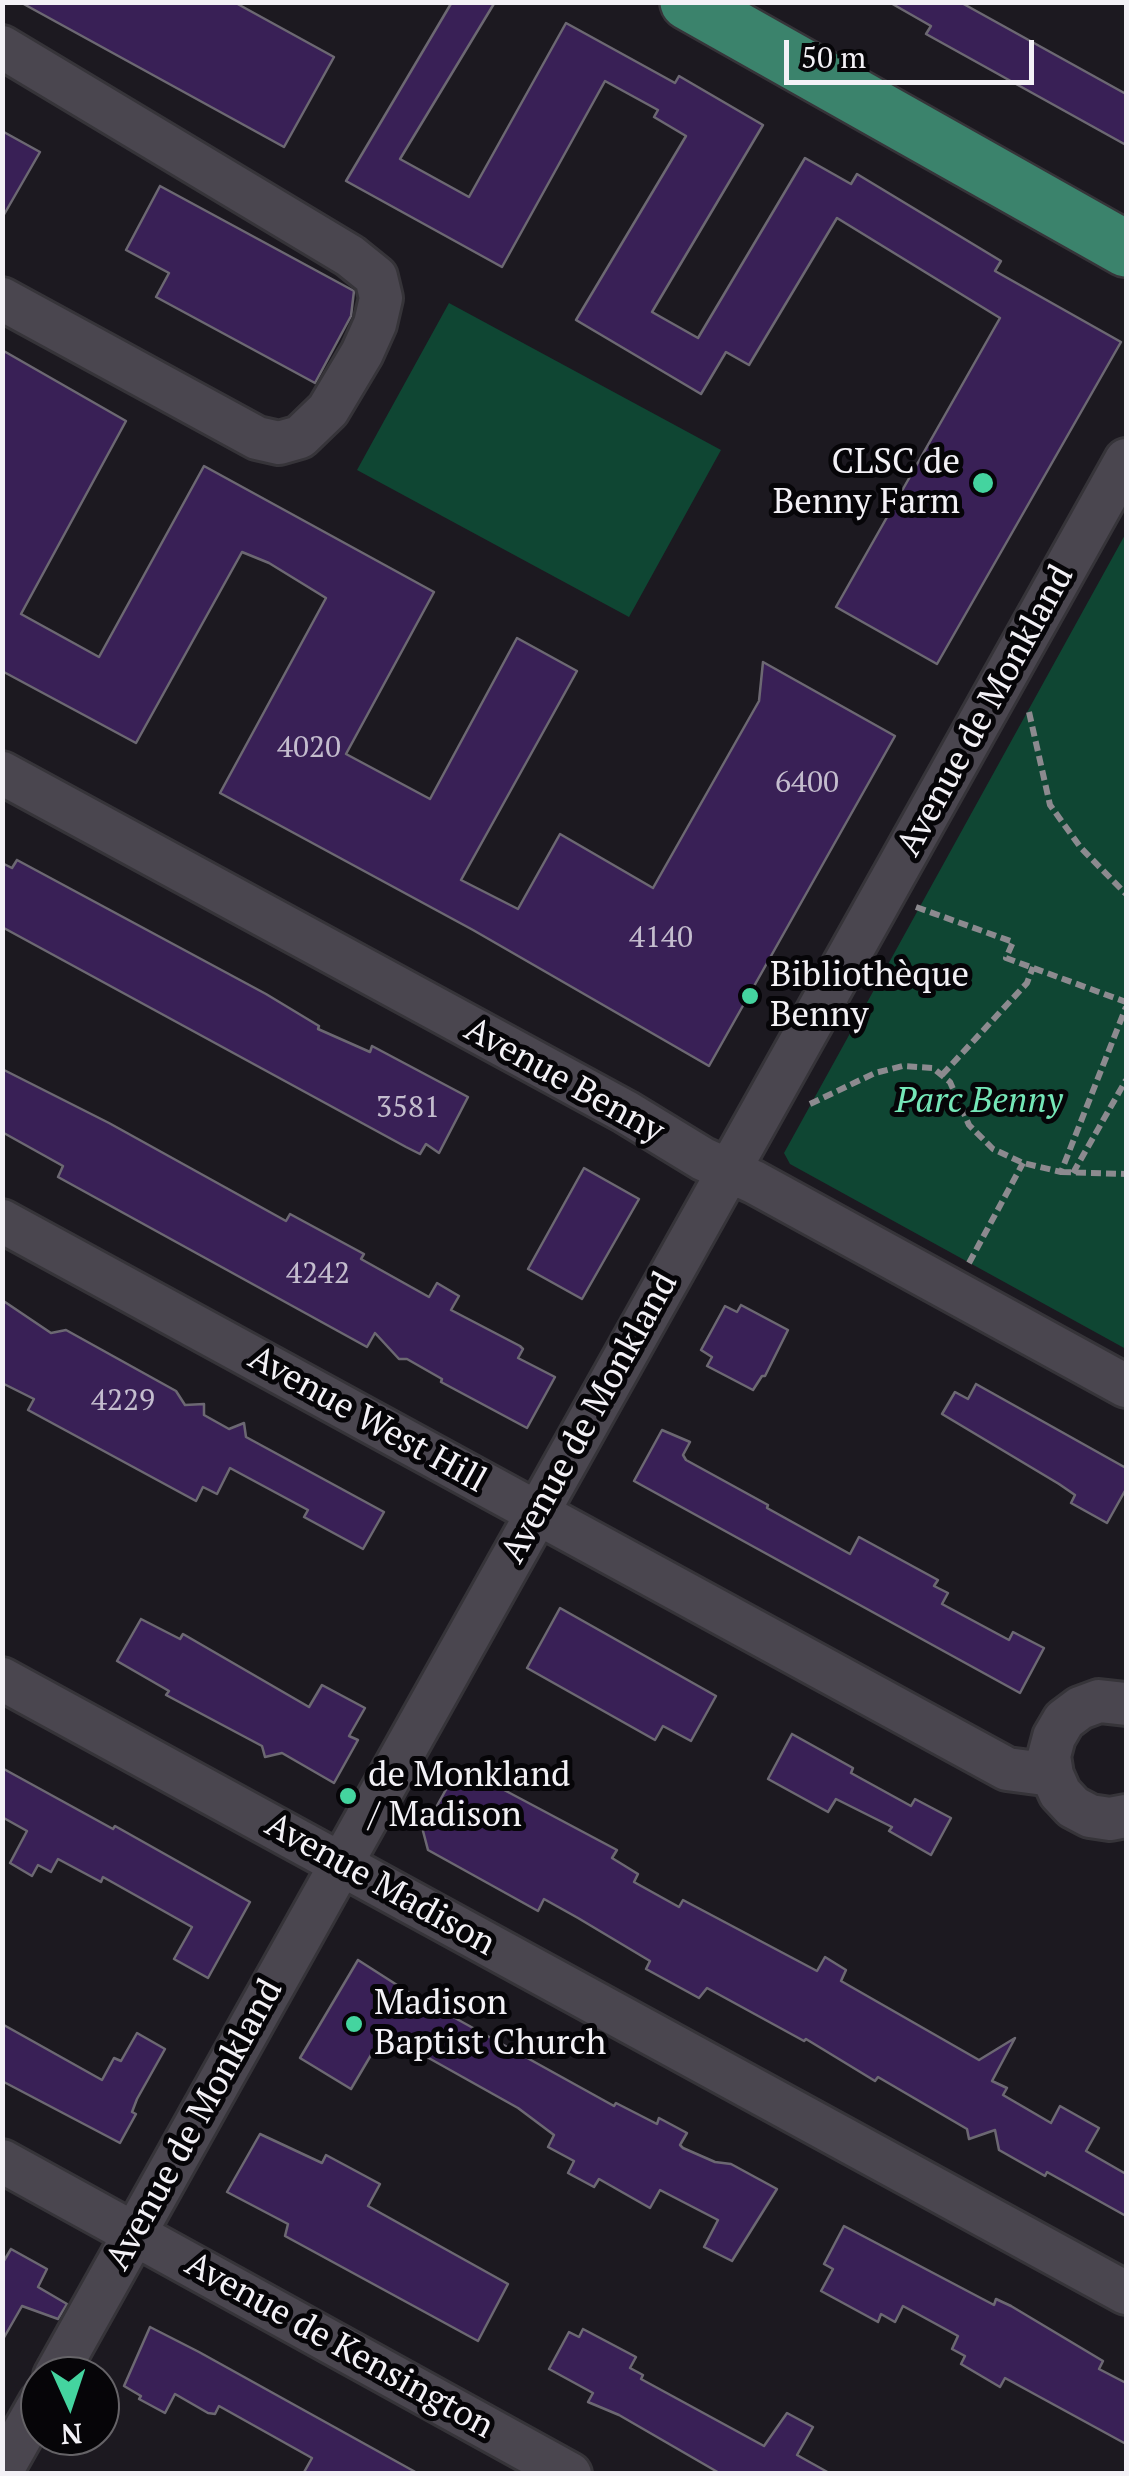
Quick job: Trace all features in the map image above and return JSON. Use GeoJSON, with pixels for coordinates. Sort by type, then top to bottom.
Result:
{"type":"FeatureCollection","features":[{"type":"Feature","properties":{"kind":"main road"},"geometry":{"type":"LineString","coordinates":[[688,2],[1126,248]]}},
{"type":"Feature","properties":{"kind":"street"},"geometry":{"type":"LineString","coordinates":[[2,299],[257,438],[279,443],[300,437],[328,410],[376,324],[381,298],[376,278],[350,256],[5,48]]}},
{"type":"Feature","properties":{"kind":"street","name":"Avenue de Monkland"},"geometry":{"type":"LineString","coordinates":[[67,2356],[1126,460]]}},
{"type":"Feature","properties":{"kind":"street","name":"Avenue Benny"},"geometry":{"type":"LineString","coordinates":[[2,773],[1126,1386]]}},
{"type":"Feature","properties":{"kind":"street","name":"Avenue West Hill"},"geometry":{"type":"LineString","coordinates":[[2,1222],[1007,1769],[1052,1775]]}},
{"type":"Feature","properties":{"kind":"street","name":"Avenue Madison"},"geometry":{"type":"LineString","coordinates":[[2,1679],[1126,2292]]}},
{"type":"Feature","properties":{"kind":"street"},"geometry":{"type":"LineString","coordinates":[[1126,1704],[1099,1701],[1080,1708],[1064,1720],[1054,1737],[1050,1756],[1052,1775],[1060,1793],[1073,1807],[1090,1816],[1126,1816]]}},
{"type":"Feature","properties":{"kind":"street","name":"Avenue de Kensington"},"geometry":{"type":"LineString","coordinates":[[2,2161],[570,2474]]}},
{"type":"Feature","properties":{"kind":"street"},"geometry":{"type":"LineString","coordinates":[[2,2470],[20,2439]]}},
{"type":"Feature","properties":{"kind":"path"},"geometry":{"type":"LineString","coordinates":[[1027,702],[1050,805],[1081,848],[1126,894]]}},
{"type":"Feature","properties":{"kind":"path"},"geometry":{"type":"LineString","coordinates":[[914,906],[1013,942],[1006,958],[1126,1004],[1061,1172]]}},
{"type":"Feature","properties":{"kind":"path"},"geometry":{"type":"LineString","coordinates":[[942,1074],[1026,983],[1033,968]]}},
{"type":"Feature","properties":{"kind":"path"},"geometry":{"type":"LineString","coordinates":[[801,1108],[875,1073],[902,1066],[933,1068],[950,1082],[969,1125],[992,1149],[1023,1163],[1061,1172],[1126,1174]]}},
{"type":"Feature","properties":{"kind":"path"},"geometry":{"type":"LineString","coordinates":[[1073,1174],[1126,1080]]}},
{"type":"Feature","properties":{"kind":"path"},"geometry":{"type":"LineString","coordinates":[[966,1268],[1023,1163]]}},
{"type":"Feature","properties":{"kind":"green space"},"geometry":{"type":"Polygon","coordinates":[[[449,303],[721,450],[629,617],[357,470],[449,303]]]}},
{"type":"Feature","properties":{"kind":"green space","name":"Parc Benny"},"geometry":{"type":"Polygon","coordinates":[[[1126,533],[1126,1349],[790,1164],[784,1153],[1126,533]]]}},
{"type":"Feature","properties":{"kind":"building"},"geometry":{"type":"Polygon","coordinates":[[[20,2],[234,2],[334,57],[284,147],[20,2]]]}},
{"type":"Feature","properties":{"kind":"building"},"geometry":{"type":"Polygon","coordinates":[[[452,2],[495,2],[400,159],[469,197],[566,23],[675,83],[679,76],[763,125],[652,312],[698,338],[805,158],[851,184],[857,174],[1001,261],[995,271],[1121,342],[937,664],[836,607],[1000,318],[837,218],[749,365],[726,352],[701,394],[576,320],[686,136],[654,117],[658,110],[605,81],[502,267],[346,181],[452,2]]]}},
{"type":"Feature","properties":{"kind":"building"},"geometry":{"type":"Polygon","coordinates":[[[889,2],[960,2],[1126,94],[1126,145],[926,34],[931,26],[889,2]]]}},
{"type":"Feature","properties":{"kind":"building"},"geometry":{"type":"Polygon","coordinates":[[[2,131],[40,152],[2,218],[2,131]]]}},
{"type":"Feature","properties":{"kind":"building"},"geometry":{"type":"Polygon","coordinates":[[[160,186],[354,291],[351,316],[315,383],[156,297],[169,273],[126,250],[160,186]]]}},
{"type":"Feature","properties":{"kind":"building"},"geometry":{"type":"Polygon","coordinates":[[[2,350],[126,421],[21,614],[99,657],[204,466],[434,592],[346,754],[430,799],[517,638],[577,671],[461,880],[518,909],[560,834],[653,888],[759,701],[763,662],[895,736],[709,1066],[473,930],[220,793],[326,598],[269,563],[242,552],[136,743],[2,671],[2,350]]]}},
{"type":"Feature","properties":{"kind":"building"},"geometry":{"type":"Polygon","coordinates":[[[17,860],[266,994],[319,1026],[318,1029],[370,1052],[372,1046],[468,1097],[439,1153],[426,1144],[420,1154],[406,1147],[2,927],[2,863],[12,868],[17,860]]]}},
{"type":"Feature","properties":{"kind":"building"},"geometry":{"type":"Polygon","coordinates":[[[2,1069],[286,1221],[290,1214],[364,1254],[361,1259],[429,1297],[437,1283],[459,1296],[451,1310],[520,1346],[523,1349],[518,1358],[555,1377],[527,1428],[407,1359],[399,1359],[375,1333],[367,1347],[58,1177],[63,1166],[2,1132],[2,1069]]]}},
{"type":"Feature","properties":{"kind":"building"},"geometry":{"type":"Polygon","coordinates":[[[584,1168],[639,1199],[582,1299],[528,1269],[584,1168]]]}},
{"type":"Feature","properties":{"kind":"building"},"geometry":{"type":"Polygon","coordinates":[[[2,1300],[51,1333],[66,1330],[176,1391],[185,1405],[204,1404],[204,1415],[229,1429],[244,1423],[246,1437],[384,1512],[363,1549],[304,1517],[308,1510],[230,1468],[217,1494],[203,1487],[196,1501],[28,1410],[34,1399],[2,1383],[2,1300]]]}},
{"type":"Feature","properties":{"kind":"building"},"geometry":{"type":"Polygon","coordinates":[[[741,1305],[788,1330],[765,1376],[753,1390],[707,1366],[712,1357],[701,1350],[725,1306],[737,1312],[741,1305]]]}},
{"type":"Feature","properties":{"kind":"building"},"geometry":{"type":"Polygon","coordinates":[[[976,1384],[1126,1468],[1126,1489],[1107,1523],[1071,1503],[1075,1495],[1059,1484],[942,1414],[955,1392],[968,1399],[976,1384]]]}},
{"type":"Feature","properties":{"kind":"building"},"geometry":{"type":"Polygon","coordinates":[[[662,1430],[690,1442],[683,1455],[686,1460],[768,1505],[767,1508],[850,1554],[859,1537],[938,1580],[934,1586],[948,1593],[942,1604],[1009,1640],[1013,1632],[1044,1648],[1020,1693],[634,1481],[662,1430]]]}},
{"type":"Feature","properties":{"kind":"building"},"geometry":{"type":"Polygon","coordinates":[[[560,1608],[716,1696],[691,1741],[663,1726],[655,1740],[527,1668],[560,1608]]]}},
{"type":"Feature","properties":{"kind":"building"},"geometry":{"type":"Polygon","coordinates":[[[141,1619],[180,1639],[183,1634],[309,1707],[322,1685],[365,1708],[349,1736],[358,1740],[334,1783],[282,1753],[265,1757],[262,1746],[166,1695],[169,1691],[117,1661],[141,1619]]]}},
{"type":"Feature","properties":{"kind":"building"},"geometry":{"type":"Polygon","coordinates":[[[792,1734],[911,1806],[915,1799],[951,1818],[931,1855],[889,1831],[892,1827],[836,1799],[828,1812],[768,1779],[792,1734]]]}},
{"type":"Feature","properties":{"kind":"building"},"geometry":{"type":"Polygon","coordinates":[[[459,1766],[617,1850],[612,1858],[638,1874],[634,1882],[679,1907],[683,1900],[817,1971],[825,1957],[846,1970],[841,1981],[979,2060],[1015,2038],[992,2081],[1007,2088],[1003,2095],[1051,2123],[1060,2106],[1099,2128],[1086,2151],[1126,2174],[1126,2216],[999,2150],[995,2130],[969,2139],[967,2129],[878,2077],[875,2081],[806,2039],[707,1988],[699,1998],[646,1969],[650,1961],[544,1899],[538,1911],[428,1850],[423,1831],[459,1766]]]}},
{"type":"Feature","properties":{"kind":"building"},"geometry":{"type":"Polygon","coordinates":[[[2,1768],[250,1902],[208,1978],[174,1959],[192,1927],[103,1877],[101,1882],[58,1859],[51,1872],[38,1865],[32,1876],[10,1863],[27,1831],[2,1817],[2,1768]]]}},
{"type":"Feature","properties":{"kind":"building"},"geometry":{"type":"Polygon","coordinates":[[[358,1960],[408,1992],[614,2106],[616,2103],[657,2124],[659,2118],[687,2133],[680,2145],[683,2148],[715,2162],[731,2164],[777,2189],[732,2261],[704,2247],[718,2220],[660,2190],[650,2208],[599,2179],[594,2187],[568,2173],[574,2161],[548,2147],[554,2135],[518,2108],[384,2033],[351,2089],[300,2058],[358,1960]]]}},
{"type":"Feature","properties":{"kind":"building"},"geometry":{"type":"Polygon","coordinates":[[[2,2024],[102,2080],[114,2058],[121,2061],[137,2033],[165,2049],[137,2099],[132,2112],[136,2114],[120,2143],[2,2081],[2,2024]]]}},
{"type":"Feature","properties":{"kind":"building"},"geometry":{"type":"Polygon","coordinates":[[[260,2134],[322,2163],[326,2155],[380,2184],[368,2206],[508,2284],[478,2341],[285,2236],[288,2224],[227,2192],[260,2134]]]}},
{"type":"Feature","properties":{"kind":"building"},"geometry":{"type":"Polygon","coordinates":[[[844,2226],[994,2305],[996,2299],[1011,2306],[1103,2361],[1099,2369],[1126,2383],[1126,2444],[1005,2378],[1000,2387],[961,2364],[965,2356],[952,2349],[958,2336],[903,2306],[895,2322],[881,2314],[878,2322],[821,2291],[833,2269],[824,2264],[844,2226]]]}},
{"type":"Feature","properties":{"kind":"building"},"geometry":{"type":"Polygon","coordinates":[[[11,2249],[47,2269],[38,2287],[67,2304],[58,2319],[22,2306],[2,2341],[2,2264],[11,2249]]]}},
{"type":"Feature","properties":{"kind":"building"},"geometry":{"type":"Polygon","coordinates":[[[150,2327],[419,2474],[303,2474],[312,2458],[219,2406],[215,2414],[208,2413],[175,2394],[165,2413],[139,2399],[141,2396],[124,2386],[150,2327]]]}},
{"type":"Feature","properties":{"kind":"building"},"geometry":{"type":"Polygon","coordinates":[[[583,2329],[636,2357],[630,2368],[643,2375],[641,2379],[764,2446],[787,2413],[813,2427],[797,2455],[831,2474],[721,2474],[619,2415],[588,2402],[593,2393],[549,2369],[569,2332],[579,2337],[583,2329]]]}},
{"type":"Feature","properties":{"kind":"place","name":"CLSC de Benny Farm"},"geometry":{"type":"Point","coordinates":[983,483]}},
{"type":"Feature","properties":{"kind":"place","name":"Bibliothèque Benny"},"geometry":{"type":"Point","coordinates":[750,996]}},
{"type":"Feature","properties":{"kind":"place","name":"de Monkland / Madison"},"geometry":{"type":"Point","coordinates":[348,1796]}},
{"type":"Feature","properties":{"kind":"place","name":"Madison Baptist Church"},"geometry":{"type":"Point","coordinates":[354,2024]}}]}
